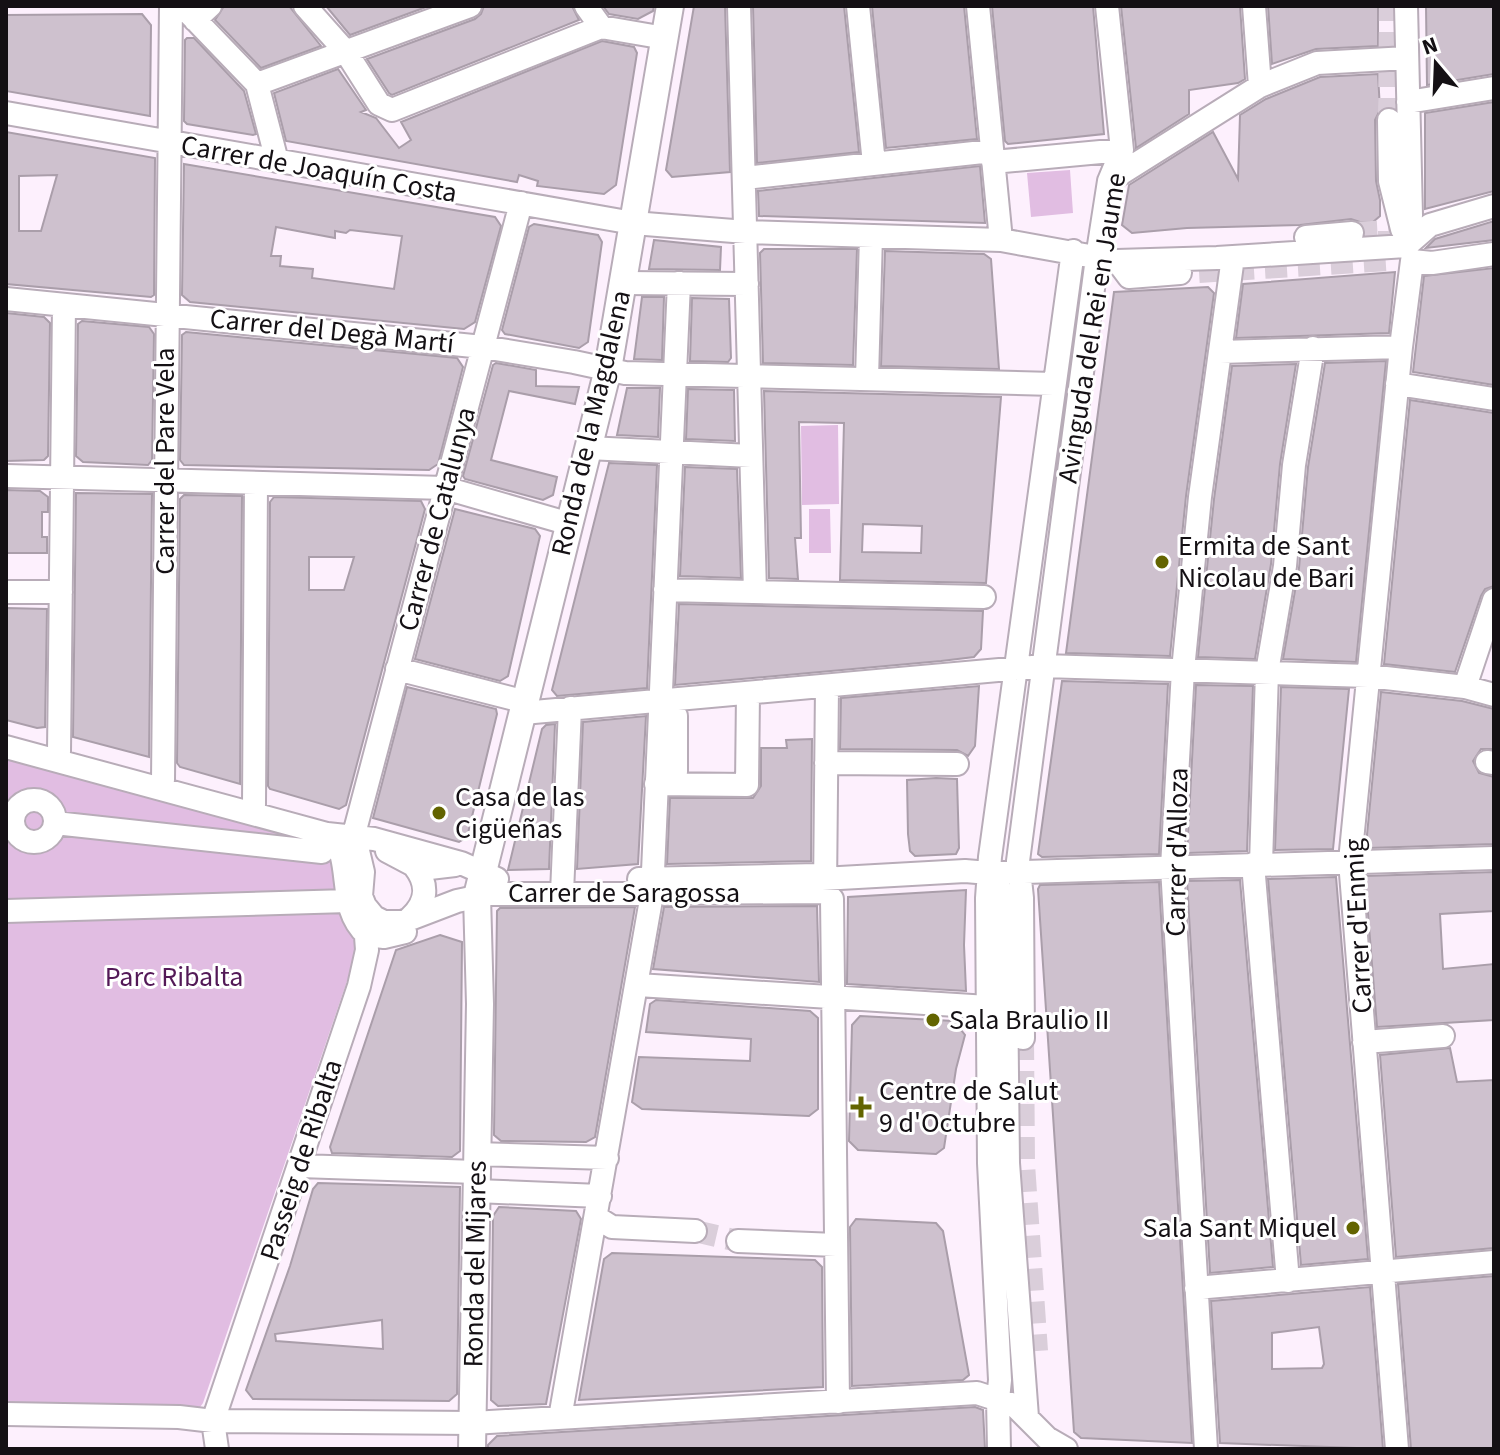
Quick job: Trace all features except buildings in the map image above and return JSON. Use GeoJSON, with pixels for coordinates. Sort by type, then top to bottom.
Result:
{"type":"FeatureCollection","features":[{"type":"Feature","properties":{"kind":"main road","name":"Ronda de la Magdalena"},"geometry":{"type":"LineString","coordinates":[[479,947],[468,888],[493,835],[608,369],[670,6]]}},
{"type":"Feature","properties":{"kind":"main road","name":"Ronda del Mijares"},"geometry":{"type":"LineString","coordinates":[[473,1436],[479,947]]}},
{"type":"Feature","properties":{"kind":"street","name":"Carrer del Pare Vela"},"geometry":{"type":"LineString","coordinates":[[163,780],[171,6]]}},
{"type":"Feature","properties":{"kind":"street"},"geometry":{"type":"LineString","coordinates":[[305,6],[346,52],[379,104],[392,110],[601,27],[665,38]]}},
{"type":"Feature","properties":{"kind":"street"},"geometry":{"type":"LineString","coordinates":[[257,84],[467,6]]}},
{"type":"Feature","properties":{"kind":"street"},"geometry":{"type":"LineString","coordinates":[[586,6],[601,27]]}},
{"type":"Feature","properties":{"kind":"street"},"geometry":{"type":"LineString","coordinates":[[739,6],[755,592]]}},
{"type":"Feature","properties":{"kind":"street"},"geometry":{"type":"LineString","coordinates":[[858,6],[874,164]]}},
{"type":"Feature","properties":{"kind":"street"},"geometry":{"type":"LineString","coordinates":[[978,6],[1001,240]]}},
{"type":"Feature","properties":{"kind":"street"},"geometry":{"type":"LineString","coordinates":[[1107,6],[1122,150]]}},
{"type":"Feature","properties":{"kind":"street"},"geometry":{"type":"LineString","coordinates":[[1254,6],[1260,86]]}},
{"type":"Feature","properties":{"kind":"street","name":"Carrer d'Enmig"},"geometry":{"type":"LineString","coordinates":[[1397,1449],[1350,861],[1409,253],[1411,215],[1406,6]]}},
{"type":"Feature","properties":{"kind":"street"},"geometry":{"type":"LineString","coordinates":[[196,11],[257,84],[277,161]]}},
{"type":"Feature","properties":{"kind":"street"},"geometry":{"type":"LineString","coordinates":[[1109,181],[1260,86],[1317,63],[1407,58]]}},
{"type":"Feature","properties":{"kind":"street"},"geometry":{"type":"LineString","coordinates":[[1408,102],[1494,88]]}},
{"type":"Feature","properties":{"kind":"street","name":"Carrer de Joaquín Costa"},"geometry":{"type":"LineString","coordinates":[[6,113],[633,223],[746,232],[1001,240],[1107,259]]}},
{"type":"Feature","properties":{"kind":"street"},"geometry":{"type":"LineString","coordinates":[[1389,120],[1390,181],[1409,253]]}},
{"type":"Feature","properties":{"kind":"street","name":"Avinguda del Rei en Jaume"},"geometry":{"type":"LineString","coordinates":[[745,178],[874,164],[1122,150],[1109,181],[1107,259],[1091,304],[1018,861],[1020,872],[988,1007],[989,1163],[1000,1380],[999,1449]]}},
{"type":"Feature","properties":{"kind":"street","name":"Carrer de Catalunya"},"geometry":{"type":"LineString","coordinates":[[344,839],[397,669],[521,203]]}},
{"type":"Feature","properties":{"kind":"street"},"geometry":{"type":"LineString","coordinates":[[1409,253],[1430,225],[1494,206]]}},
{"type":"Feature","properties":{"kind":"street"},"geometry":{"type":"LineString","coordinates":[[1266,254],[1283,239],[1352,233]]}},
{"type":"Feature","properties":{"kind":"street"},"geometry":{"type":"LineString","coordinates":[[867,379],[871,236]]}},
{"type":"Feature","properties":{"kind":"street","name":"Avinguda del Rei en Jaume"},"geometry":{"type":"LineString","coordinates":[[1027,1417],[1009,1169],[1005,930],[989,873],[1063,375],[1065,298],[1073,251]]}},
{"type":"Feature","properties":{"kind":"street"},"geometry":{"type":"LineString","coordinates":[[1107,259],[1409,253],[1432,263],[1494,254]]}},
{"type":"Feature","properties":{"kind":"street","name":"Carrer d'Alloza"},"geometry":{"type":"LineString","coordinates":[[1206,1449],[1172,867],[1183,670],[1200,497],[1233,257]]}},
{"type":"Feature","properties":{"kind":"street"},"geometry":{"type":"LineString","coordinates":[[1107,259],[1129,277],[1199,272]]}},
{"type":"Feature","properties":{"kind":"street"},"geometry":{"type":"LineString","coordinates":[[623,283],[747,284]]}},
{"type":"Feature","properties":{"kind":"street"},"geometry":{"type":"LineString","coordinates":[[668,757],[665,590],[679,283]]}},
{"type":"Feature","properties":{"kind":"street","name":"Carrer del Degà Martí"},"geometry":{"type":"LineString","coordinates":[[6,299],[483,347],[625,373],[998,383],[1063,375]]}},
{"type":"Feature","properties":{"kind":"street"},"geometry":{"type":"LineString","coordinates":[[1063,375],[1076,324],[1091,304]]}},
{"type":"Feature","properties":{"kind":"street"},"geometry":{"type":"LineString","coordinates":[[59,752],[64,305]]}},
{"type":"Feature","properties":{"kind":"street"},"geometry":{"type":"LineString","coordinates":[[1220,352],[1401,347]]}},
{"type":"Feature","properties":{"kind":"street"},"geometry":{"type":"LineString","coordinates":[[1288,1281],[1257,864],[1267,672],[1285,566],[1294,465],[1313,348]]}},
{"type":"Feature","properties":{"kind":"street"},"geometry":{"type":"LineString","coordinates":[[1397,384],[1494,399]]}},
{"type":"Feature","properties":{"kind":"street"},"geometry":{"type":"LineString","coordinates":[[588,448],[751,456]]}},
{"type":"Feature","properties":{"kind":"street"},"geometry":{"type":"LineString","coordinates":[[6,476],[445,488],[570,524]]}},
{"type":"Feature","properties":{"kind":"street"},"geometry":{"type":"LineString","coordinates":[[254,805],[256,483]]}},
{"type":"Feature","properties":{"kind":"street"},"geometry":{"type":"LineString","coordinates":[[665,590],[984,597]]}},
{"type":"Feature","properties":{"kind":"street"},"geometry":{"type":"LineString","coordinates":[[6,592],[61,592]]}},
{"type":"Feature","properties":{"kind":"street"},"geometry":{"type":"LineString","coordinates":[[1465,687],[1494,600]]}},
{"type":"Feature","properties":{"kind":"street"},"geometry":{"type":"LineString","coordinates":[[397,669],[525,707],[668,705],[748,693],[1043,666],[1368,676],[1465,687],[1494,695]]}},
{"type":"Feature","properties":{"kind":"street"},"geometry":{"type":"LineString","coordinates":[[827,686],[827,886],[834,998],[838,1402]]}},
{"type":"Feature","properties":{"kind":"street"},"geometry":{"type":"LineString","coordinates":[[656,782],[747,785],[748,693]]}},
{"type":"Feature","properties":{"kind":"street"},"geometry":{"type":"LineString","coordinates":[[560,1418],[638,985],[652,886],[656,782],[668,705]]}},
{"type":"Feature","properties":{"kind":"street"},"geometry":{"type":"LineString","coordinates":[[562,887],[570,708]]}},
{"type":"Feature","properties":{"kind":"street"},"geometry":{"type":"LineString","coordinates":[[1001,781],[1013,763],[1022,728],[1022,763],[1028,784]]}},
{"type":"Feature","properties":{"kind":"street"},"geometry":{"type":"LineString","coordinates":[[6,737],[254,805],[344,839]]}},
{"type":"Feature","properties":{"kind":"street"},"geometry":{"type":"LineString","coordinates":[[6,747],[386,851],[444,888],[468,888]]}},
{"type":"Feature","properties":{"kind":"street"},"geometry":{"type":"LineString","coordinates":[[826,763],[957,764]]}},
{"type":"Feature","properties":{"kind":"street"},"geometry":{"type":"LineString","coordinates":[[9,817],[23,802],[35,799],[45,803],[53,812],[55,823],[374,839],[468,888]]}},
{"type":"Feature","properties":{"kind":"street"},"geometry":{"type":"LineString","coordinates":[[996,816],[1009,823],[1023,822]]}},
{"type":"Feature","properties":{"kind":"street","name":"Passeig de Ribalta"},"geometry":{"type":"LineString","coordinates":[[213,1421],[359,986],[367,935],[344,839]]}},
{"type":"Feature","properties":{"kind":"street","name":"Carrer de Saragossa"},"geometry":{"type":"LineString","coordinates":[[468,888],[827,886],[965,871],[989,873],[1494,858]]}},
{"type":"Feature","properties":{"kind":"street"},"geometry":{"type":"LineString","coordinates":[[357,892],[376,864],[396,859],[468,888]]}},
{"type":"Feature","properties":{"kind":"street"},"geometry":{"type":"LineString","coordinates":[[410,918],[424,897],[414,868]]}},
{"type":"Feature","properties":{"kind":"street"},"geometry":{"type":"LineString","coordinates":[[357,892],[374,917],[394,923],[468,888]]}},
{"type":"Feature","properties":{"kind":"street"},"geometry":{"type":"LineString","coordinates":[[367,935],[384,937],[407,932],[468,888]]}},
{"type":"Feature","properties":{"kind":"street"},"geometry":{"type":"LineString","coordinates":[[6,911],[357,892]]}},
{"type":"Feature","properties":{"kind":"street"},"geometry":{"type":"LineString","coordinates":[[1005,930],[1023,1038]]}},
{"type":"Feature","properties":{"kind":"street"},"geometry":{"type":"LineString","coordinates":[[638,985],[988,1007]]}},
{"type":"Feature","properties":{"kind":"street"},"geometry":{"type":"LineString","coordinates":[[1364,1042],[1443,1036]]}},
{"type":"Feature","properties":{"kind":"street"},"geometry":{"type":"LineString","coordinates":[[300,1166],[476,1172],[607,1158]]}},
{"type":"Feature","properties":{"kind":"street"},"geometry":{"type":"LineString","coordinates":[[476,1172],[598,1206],[612,1227],[695,1231]]}},
{"type":"Feature","properties":{"kind":"street"},"geometry":{"type":"LineString","coordinates":[[738,1241],[836,1245]]}},
{"type":"Feature","properties":{"kind":"street"},"geometry":{"type":"LineString","coordinates":[[1196,1288],[1494,1262]]}},
{"type":"Feature","properties":{"kind":"street"},"geometry":{"type":"LineString","coordinates":[[1037,1351],[1056,1443]]}},
{"type":"Feature","properties":{"kind":"street"},"geometry":{"type":"LineString","coordinates":[[6,1414],[179,1417],[473,1436],[560,1418],[977,1393],[1014,1405],[1056,1443]]}},
{"type":"Feature","properties":{"kind":"street"},"geometry":{"type":"LineString","coordinates":[[213,1421],[217,1449]]}},
{"type":"Feature","properties":{"kind":"green space"},"geometry":{"type":"Polygon","coordinates":[[[1070,170],[1073,213],[1031,217],[1027,173],[1070,170]]]}},
{"type":"Feature","properties":{"kind":"green space"},"geometry":{"type":"Polygon","coordinates":[[[838,425],[839,504],[802,505],[801,426],[838,425]]]}},
{"type":"Feature","properties":{"kind":"green space"},"geometry":{"type":"Polygon","coordinates":[[[809,509],[830,509],[831,553],[809,553],[809,509]]]}},
{"type":"Feature","properties":{"kind":"green space","name":"Parc Ribalta"},"geometry":{"type":"Polygon","coordinates":[[[6,758],[312,841],[333,843],[359,946],[203,1403],[198,1410],[6,1409],[6,758]]]}},
{"type":"Feature","properties":{"kind":"tunnel"},"geometry":{"type":"LineString","coordinates":[[1389,120],[1390,6]]}},
{"type":"Feature","properties":{"kind":"tunnel"},"geometry":{"type":"LineString","coordinates":[[1199,272],[1389,260],[1389,231],[1352,233]]}},
{"type":"Feature","properties":{"kind":"tunnel"},"geometry":{"type":"LineString","coordinates":[[1054,501],[1071,370]]}},
{"type":"Feature","properties":{"kind":"tunnel"},"geometry":{"type":"LineString","coordinates":[[1023,1038],[1024,1164],[1037,1351]]}},
{"type":"Feature","properties":{"kind":"tunnel"},"geometry":{"type":"LineString","coordinates":[[695,1231],[738,1241]]}},
{"type":"Feature","properties":{"kind":"place","name":"Ermita de Sant Nicolau de Bari"},"geometry":{"type":"Point","coordinates":[1162,562]}},
{"type":"Feature","properties":{"kind":"place","name":"Casa de las Cigüeñas"},"geometry":{"type":"Point","coordinates":[439,813]}},
{"type":"Feature","properties":{"kind":"place","name":"Sala Braulio II"},"geometry":{"type":"Point","coordinates":[933,1020]}},
{"type":"Feature","properties":{"kind":"place","name":"Centre de Salut 9 d'Octubre"},"geometry":{"type":"Point","coordinates":[861,1107]}},
{"type":"Feature","properties":{"kind":"place","name":"Sala Sant Miquel"},"geometry":{"type":"Point","coordinates":[1353,1228]}}]}
